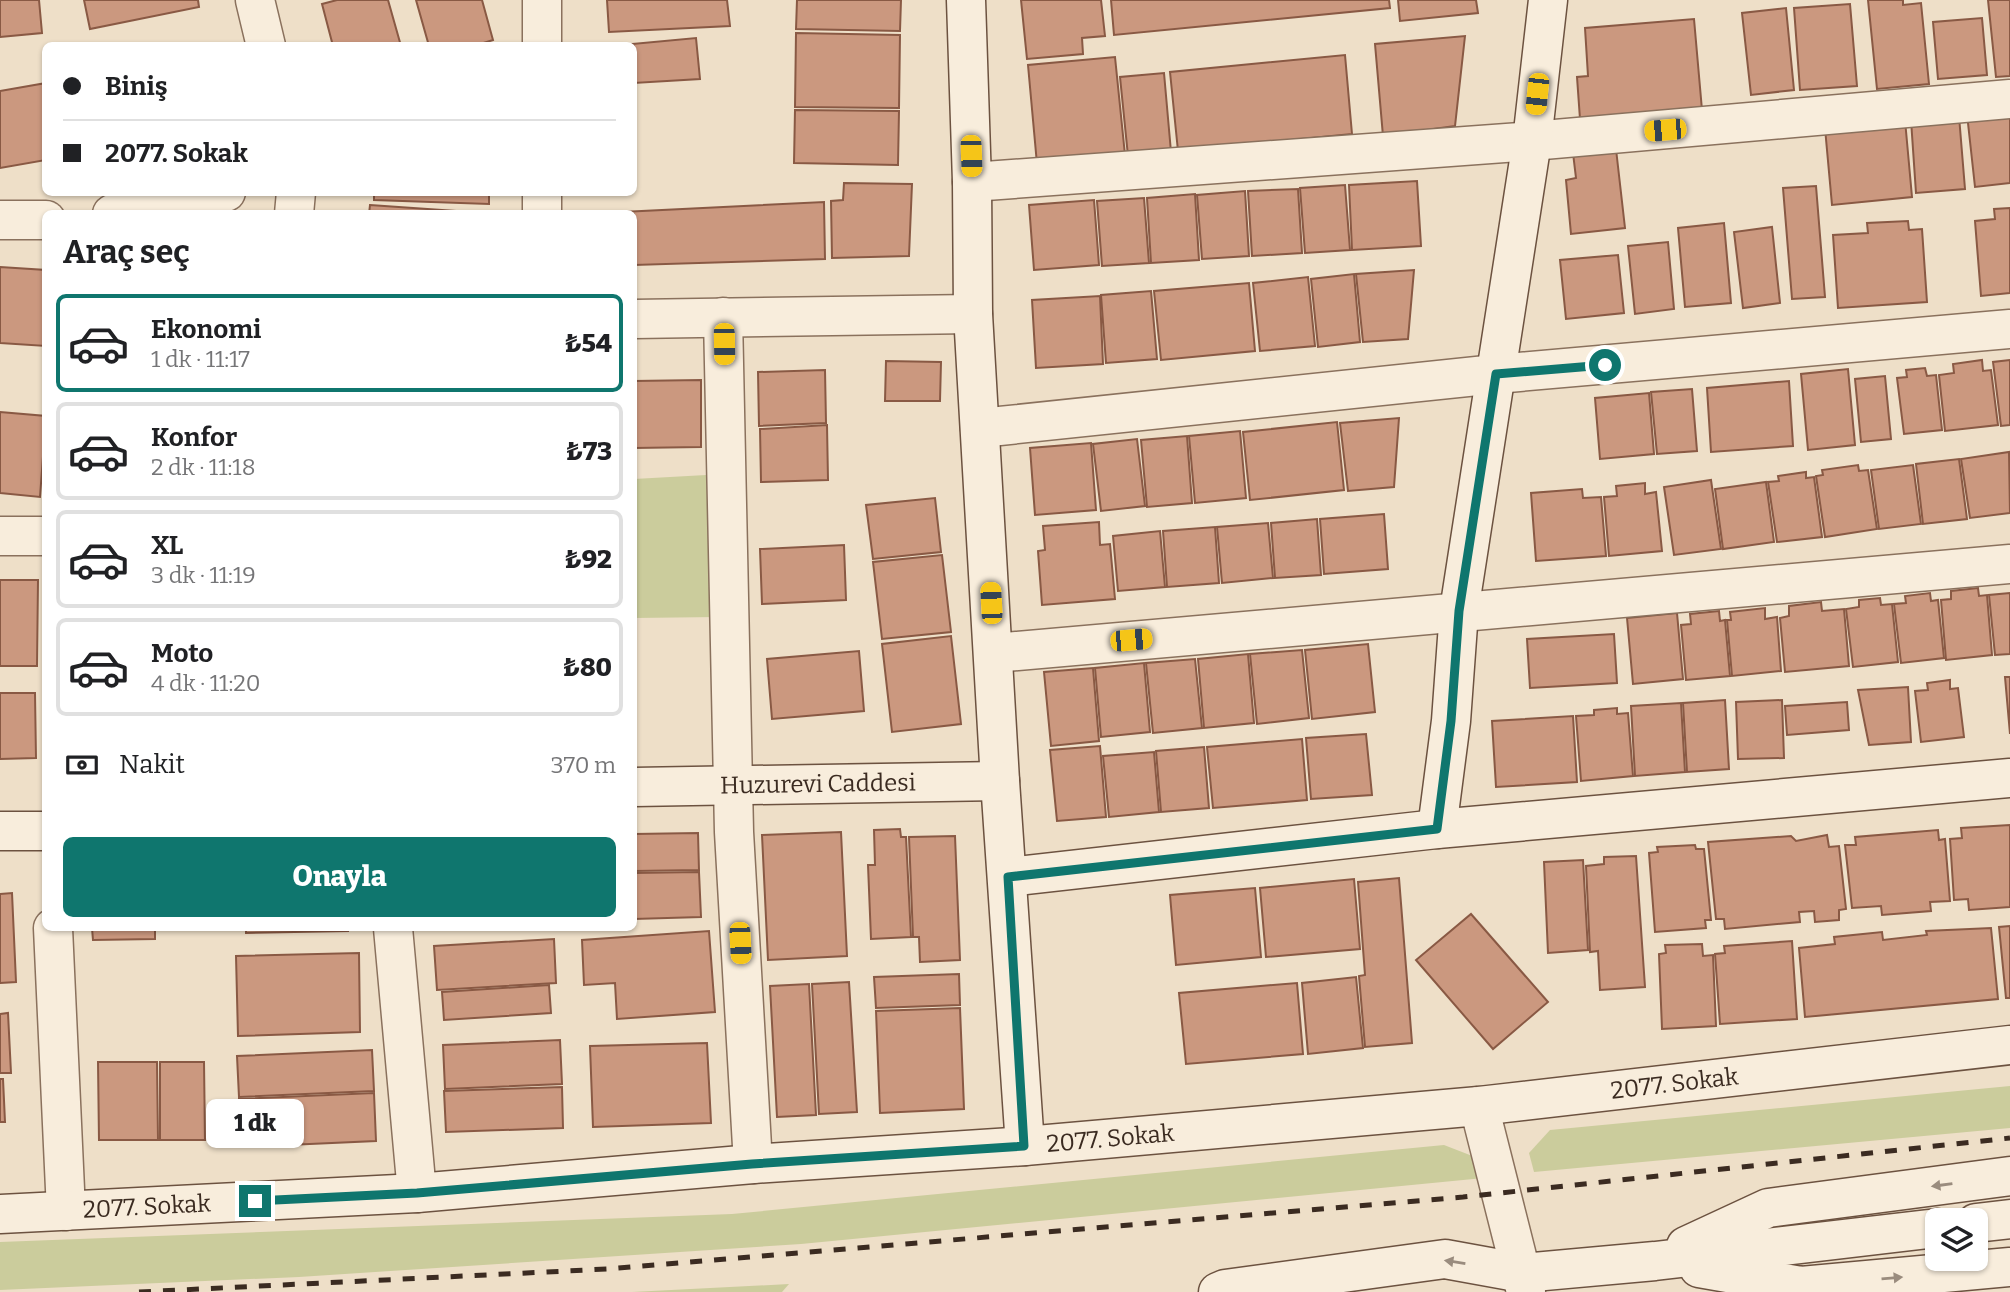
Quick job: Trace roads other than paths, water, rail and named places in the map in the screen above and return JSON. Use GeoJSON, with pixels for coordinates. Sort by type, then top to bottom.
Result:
{"type":"FeatureCollection","features":[{"type":"Feature","properties":{"kind":"street"},"geometry":{"type":"LineString","coordinates":[[255,0],[265,42]]}},
{"type":"Feature","properties":{"kind":"street"},"geometry":{"type":"LineString","coordinates":[[542,0],[542,42]]}},
{"type":"Feature","properties":{"kind":"street"},"geometry":{"type":"LineString","coordinates":[[966,0],[973,314],[1024,1146]]}},
{"type":"Feature","properties":{"kind":"street"},"geometry":{"type":"LineString","coordinates":[[1437,829],[1451,721],[1459,611],[1532,141],[1548,0]]}},
{"type":"Feature","properties":{"kind":"street"},"geometry":{"type":"LineString","coordinates":[[972,182],[1532,141],[2010,99]]}},
{"type":"Feature","properties":{"kind":"street"},"geometry":{"type":"LineString","coordinates":[[133,210],[205,196]]}},
{"type":"Feature","properties":{"kind":"street"},"geometry":{"type":"LineString","coordinates":[[0,220],[42,220]]}},
{"type":"Feature","properties":{"kind":"street"},"geometry":{"type":"LineString","coordinates":[[637,320],[973,314]]}},
{"type":"Feature","properties":{"kind":"street"},"geometry":{"type":"LineString","coordinates":[[723,317],[734,832],[752,1164]]}},
{"type":"Feature","properties":{"kind":"street"},"geometry":{"type":"LineString","coordinates":[[980,428],[1496,374],[2010,329]]}},
{"type":"Feature","properties":{"kind":"street"},"geometry":{"type":"LineString","coordinates":[[0,536],[42,536]]}},
{"type":"Feature","properties":{"kind":"street"},"geometry":{"type":"LineString","coordinates":[[994,653],[2010,564]]}},
{"type":"Feature","properties":{"kind":"street"},"geometry":{"type":"LineString","coordinates":[[1008,877],[1437,829],[2010,778]]}},
{"type":"Feature","properties":{"kind":"street","name":"Huzurevi Caddesi"},"geometry":{"type":"LineString","coordinates":[[637,788],[1000,781]]}},
{"type":"Feature","properties":{"kind":"street"},"geometry":{"type":"LineString","coordinates":[[0,831],[42,831]]}},
{"type":"Feature","properties":{"kind":"street"},"geometry":{"type":"LineString","coordinates":[[53,931],[66,1211]]}},
{"type":"Feature","properties":{"kind":"street"},"geometry":{"type":"LineString","coordinates":[[393,931],[417,1193]]}},
{"type":"Feature","properties":{"kind":"street","name":"2077. Sokak"},"geometry":{"type":"LineString","coordinates":[[0,1214],[417,1193],[752,1164],[1024,1146],[1479,1105],[2010,1045]]}},
{"type":"Feature","properties":{"kind":"street"},"geometry":{"type":"LineString","coordinates":[[1479,1105],[1524,1283]]}},
{"type":"Feature","properties":{"kind":"street"},"geometry":{"type":"LineString","coordinates":[[1655,1261],[1768,1208],[2010,1176]]}},
{"type":"Feature","properties":{"kind":"street"},"geometry":{"type":"LineString","coordinates":[[1988,1222],[2010,1219]]}},
{"type":"Feature","properties":{"kind":"street"},"geometry":{"type":"LineString","coordinates":[[1469,1292],[1655,1261],[1925,1229]]}},
{"type":"Feature","properties":{"kind":"street"},"geometry":{"type":"LineString","coordinates":[[1218,1292],[1445,1259],[1524,1283]]}},
{"type":"Feature","properties":{"kind":"street"},"geometry":{"type":"LineString","coordinates":[[1655,1261],[1802,1289],[2010,1267]]}},
{"type":"Feature","properties":{"kind":"railway"},"geometry":{"type":"LineString","coordinates":[[139,1292],[607,1269],[1463,1197],[2010,1138]]}}]}
